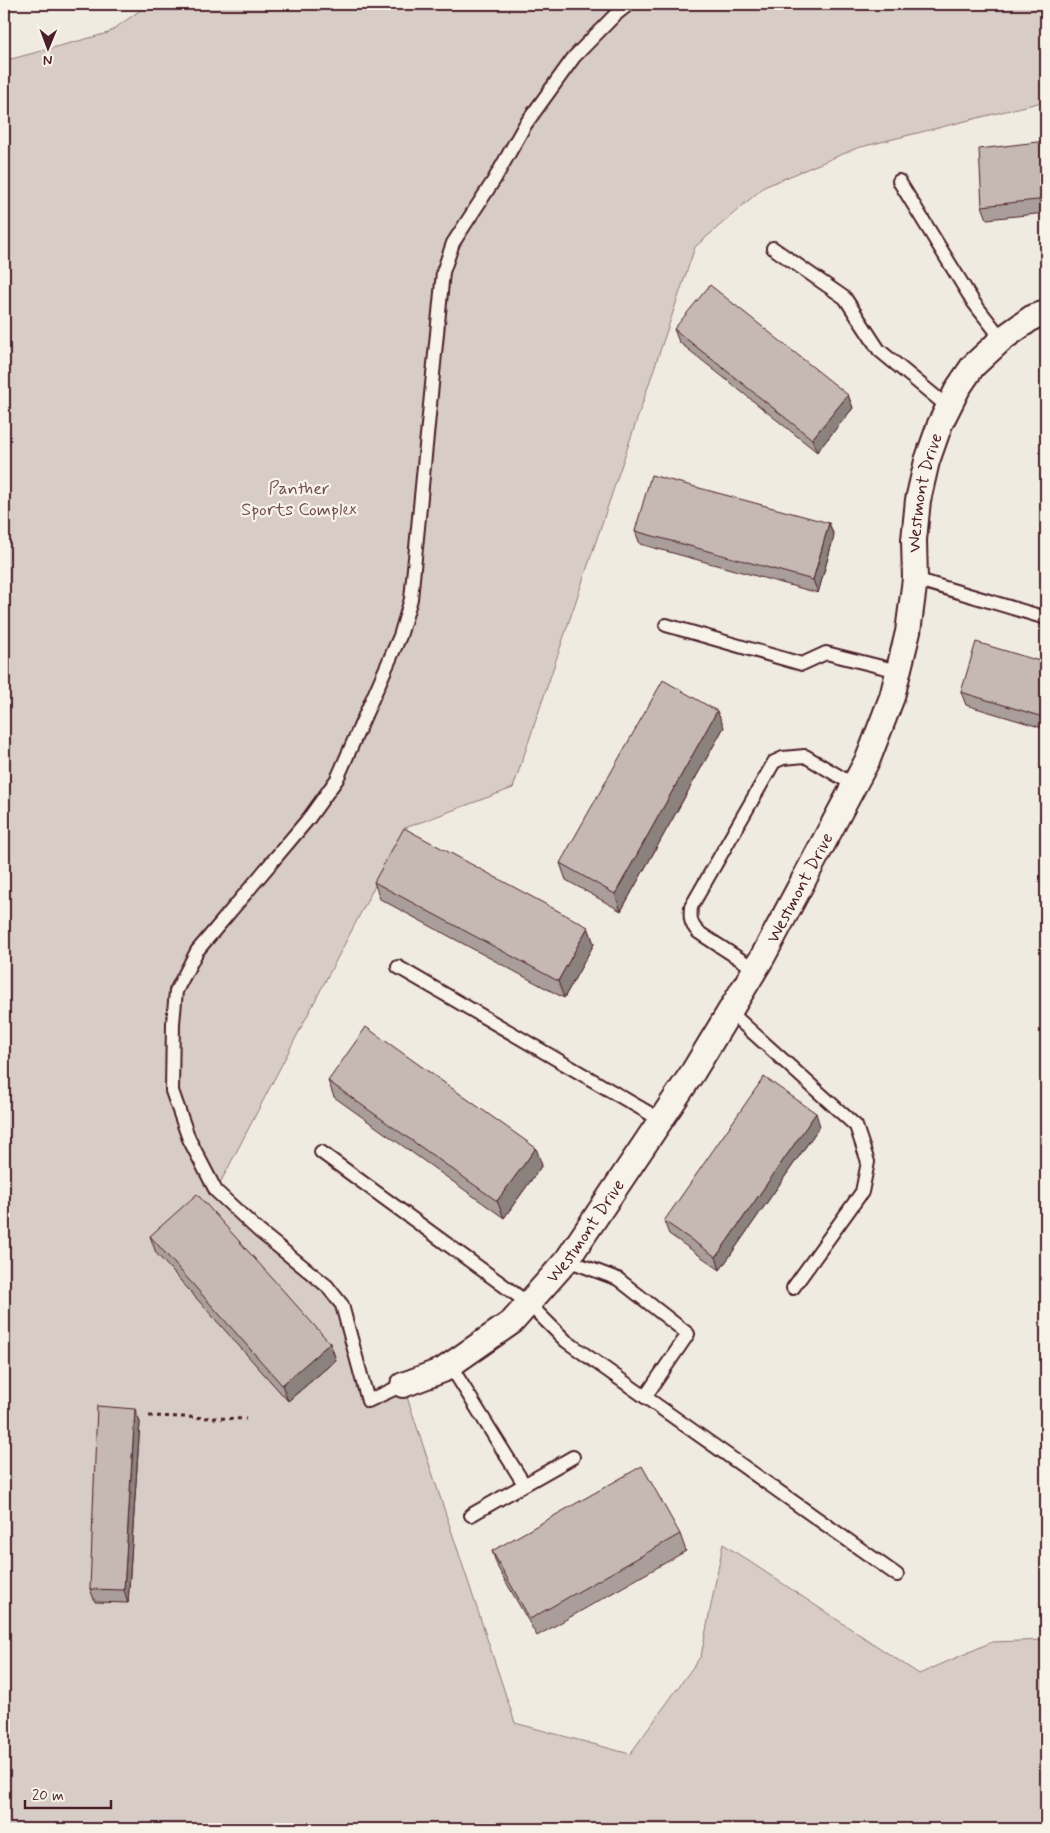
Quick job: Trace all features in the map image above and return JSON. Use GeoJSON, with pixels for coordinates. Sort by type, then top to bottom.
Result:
{"type":"FeatureCollection","features":[{"type":"Feature","properties":{"kind":"street","name":"Westmont Drive"},"geometry":{"type":"LineString","coordinates":[[403,1385],[444,1370],[512,1322],[567,1260],[693,1072],[756,969],[872,750],[892,697],[908,632],[915,579],[914,540],[918,500],[926,461],[940,424],[958,388],[973,366],[1002,339],[1034,317],[1046,313]]}},
{"type":"Feature","properties":{"kind":"lane"},"geometry":{"type":"LineString","coordinates":[[403,1385],[368,1401],[342,1305],[327,1286],[260,1231],[216,1191],[189,1139],[172,1091],[176,991],[196,951],[309,818],[338,778],[400,636],[411,599],[442,272],[453,243],[494,180],[525,124],[541,102],[574,57],[628,4]]}},
{"type":"Feature","properties":{"kind":"lane"},"geometry":{"type":"LineString","coordinates":[[899,181],[974,303],[1002,339]]}},
{"type":"Feature","properties":{"kind":"lane"},"geometry":{"type":"LineString","coordinates":[[773,248],[845,298],[879,350],[948,407]]}},
{"type":"Feature","properties":{"kind":"lane"},"geometry":{"type":"LineString","coordinates":[[915,579],[1046,618]]}},
{"type":"Feature","properties":{"kind":"lane"},"geometry":{"type":"LineString","coordinates":[[666,625],[802,664],[826,653],[898,671]]}},
{"type":"Feature","properties":{"kind":"lane"},"geometry":{"type":"LineString","coordinates":[[756,969],[698,932],[692,925],[690,918],[691,907],[774,762],[783,758],[806,756],[854,785]]}},
{"type":"Feature","properties":{"kind":"lane"},"geometry":{"type":"LineString","coordinates":[[398,967],[661,1120]]}},
{"type":"Feature","properties":{"kind":"lane"},"geometry":{"type":"LineString","coordinates":[[730,1012],[856,1126],[868,1162],[862,1192],[793,1288]]}},
{"type":"Feature","properties":{"kind":"lane"},"geometry":{"type":"LineString","coordinates":[[321,1152],[529,1304],[566,1341],[897,1575]]}},
{"type":"Feature","properties":{"kind":"lane"},"geometry":{"type":"LineString","coordinates":[[567,1260],[618,1279],[688,1334],[645,1397]]}},
{"type":"Feature","properties":{"kind":"lane"},"geometry":{"type":"LineString","coordinates":[[450,1365],[524,1484]]}},
{"type":"Feature","properties":{"kind":"lane"},"geometry":{"type":"LineString","coordinates":[[471,1515],[573,1457]]}},
{"type":"Feature","properties":{"kind":"path"},"geometry":{"type":"LineString","coordinates":[[149,1416],[246,1419]]}},
{"type":"Feature","properties":{"kind":"green space","name":"Panther Sports Complex"},"geometry":{"type":"Polygon","coordinates":[[[149,4],[1046,4],[1046,101],[857,148],[764,187],[695,247],[513,788],[405,828],[216,1191],[342,1305],[368,1401],[403,1385],[515,1723],[630,1754],[701,1656],[723,1544],[919,1674],[992,1642],[1046,1640],[1046,1829],[4,1829],[4,61],[108,33],[149,4]]]}},
{"type":"Feature","properties":{"kind":"building"},"geometry":{"type":"Polygon","coordinates":[[[1046,141],[1046,199],[982,206],[979,149],[1046,141]]]}},
{"type":"Feature","properties":{"kind":"building"},"geometry":{"type":"Polygon","coordinates":[[[710,285],[848,395],[812,439],[674,329],[710,285]]]}},
{"type":"Feature","properties":{"kind":"building"},"geometry":{"type":"Polygon","coordinates":[[[651,475],[829,523],[813,580],[635,531],[651,475]]]}},
{"type":"Feature","properties":{"kind":"building"},"geometry":{"type":"Polygon","coordinates":[[[976,642],[1046,663],[1046,718],[961,692],[976,642]]]}},
{"type":"Feature","properties":{"kind":"building"},"geometry":{"type":"Polygon","coordinates":[[[663,680],[717,711],[615,894],[560,863],[663,680]]]}},
{"type":"Feature","properties":{"kind":"building"},"geometry":{"type":"Polygon","coordinates":[[[404,828],[588,927],[558,981],[374,882],[404,828]]]}},
{"type":"Feature","properties":{"kind":"building"},"geometry":{"type":"Polygon","coordinates":[[[366,1027],[536,1148],[497,1201],[328,1081],[366,1027]]]}},
{"type":"Feature","properties":{"kind":"building"},"geometry":{"type":"Polygon","coordinates":[[[764,1077],[816,1113],[716,1257],[664,1221],[764,1077]]]}},
{"type":"Feature","properties":{"kind":"building"},"geometry":{"type":"Polygon","coordinates":[[[197,1194],[330,1343],[282,1385],[150,1236],[197,1194]]]}},
{"type":"Feature","properties":{"kind":"building"},"geometry":{"type":"Polygon","coordinates":[[[97,1406],[135,1409],[124,1590],[90,1589],[97,1406]]]}},
{"type":"Feature","properties":{"kind":"building"},"geometry":{"type":"Polygon","coordinates":[[[642,1466],[680,1534],[530,1619],[492,1551],[642,1466]]]}}]}
